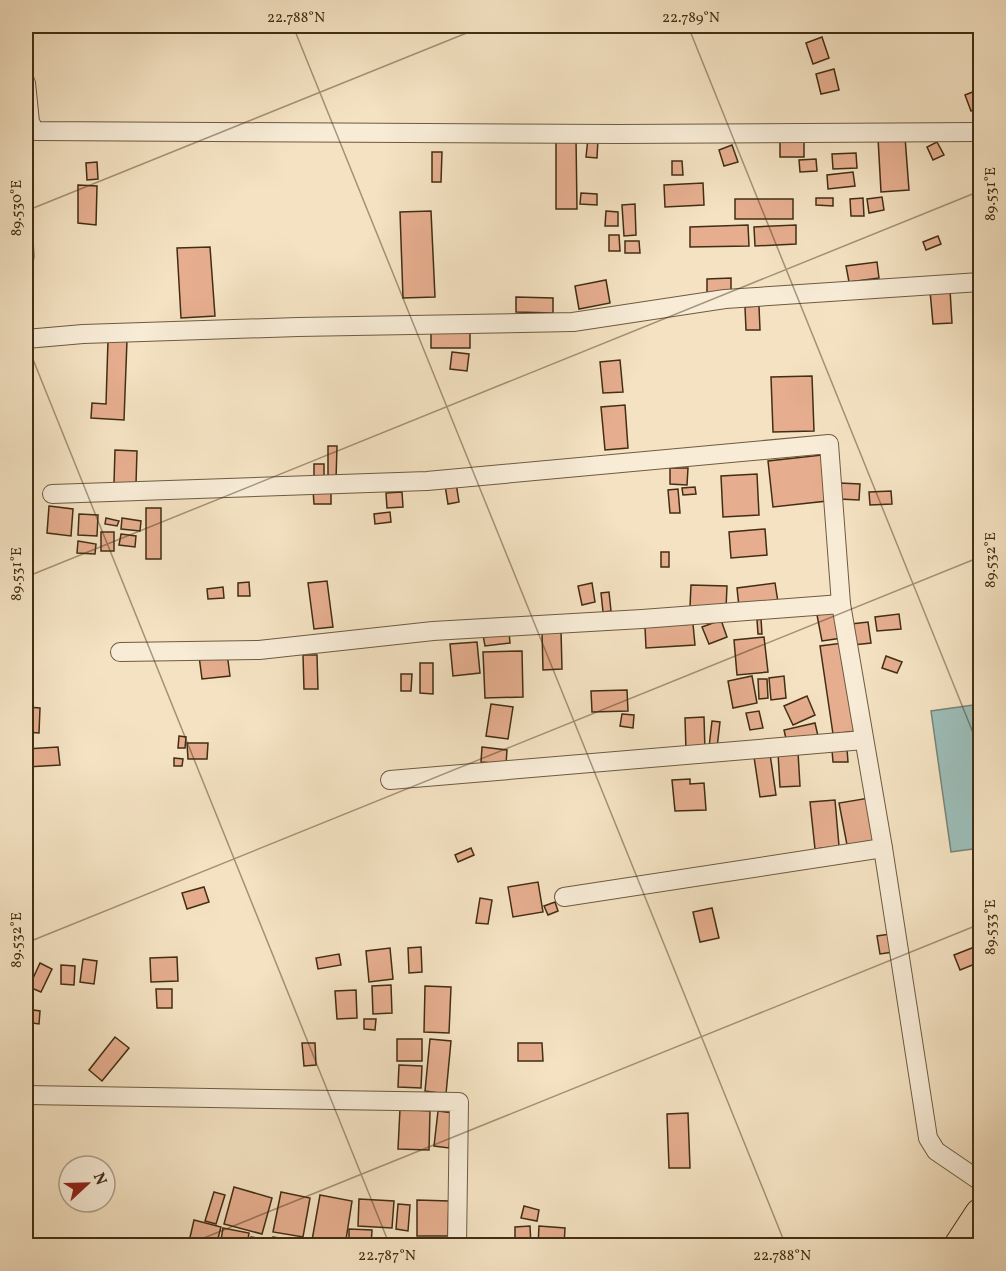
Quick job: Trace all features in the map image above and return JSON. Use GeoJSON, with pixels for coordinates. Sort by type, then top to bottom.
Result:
{"type":"FeatureCollection","features":[{"type":"Feature","properties":{"kind":"highway"},"geometry":{"type":"LineString","coordinates":[[959,1245],[981,1214]]}},
{"type":"Feature","properties":{"kind":"street"},"geometry":{"type":"LineString","coordinates":[[26,83],[30,122],[35,131],[619,134],[981,132]]}},
{"type":"Feature","properties":{"kind":"street"},"geometry":{"type":"LineString","coordinates":[[32,339],[83,334],[190,330],[573,322],[725,299],[981,282]]}},
{"type":"Feature","properties":{"kind":"street"},"geometry":{"type":"LineString","coordinates":[[52,494],[427,481],[829,444],[841,604],[883,848],[928,1138],[936,1151],[981,1181]]}},
{"type":"Feature","properties":{"kind":"street"},"geometry":{"type":"LineString","coordinates":[[120,652],[259,650],[433,631],[642,619],[841,604]]}},
{"type":"Feature","properties":{"kind":"street"},"geometry":{"type":"LineString","coordinates":[[390,780],[864,740]]}},
{"type":"Feature","properties":{"kind":"street"},"geometry":{"type":"LineString","coordinates":[[564,897],[883,848]]}},
{"type":"Feature","properties":{"kind":"street"},"geometry":{"type":"LineString","coordinates":[[26,1095],[459,1102],[457,1245]]}},
{"type":"Feature","properties":{"kind":"water"},"geometry":{"type":"Polygon","coordinates":[[[26,128],[34,257],[26,294],[26,128]]]}},
{"type":"Feature","properties":{"kind":"water"},"geometry":{"type":"Polygon","coordinates":[[[980,704],[980,848],[951,852],[931,711],[980,704]]]}},
{"type":"Feature","properties":{"kind":"building"},"geometry":{"type":"Polygon","coordinates":[[[822,37],[829,58],[813,64],[806,43],[822,37]]]}},
{"type":"Feature","properties":{"kind":"building"},"geometry":{"type":"Polygon","coordinates":[[[834,69],[839,90],[821,94],[816,74],[834,69]]]}},
{"type":"Feature","properties":{"kind":"building"},"geometry":{"type":"Polygon","coordinates":[[[980,89],[980,107],[971,111],[965,95],[980,89]]]}},
{"type":"Feature","properties":{"kind":"building"},"geometry":{"type":"Polygon","coordinates":[[[905,137],[909,190],[881,192],[878,138],[905,137]]]}},
{"type":"Feature","properties":{"kind":"building"},"geometry":{"type":"Polygon","coordinates":[[[556,138],[576,138],[577,209],[556,209],[556,138]]]}},
{"type":"Feature","properties":{"kind":"building"},"geometry":{"type":"Polygon","coordinates":[[[588,138],[598,139],[597,158],[586,157],[588,138]]]}},
{"type":"Feature","properties":{"kind":"building"},"geometry":{"type":"Polygon","coordinates":[[[804,141],[804,157],[780,157],[780,142],[804,141]]]}},
{"type":"Feature","properties":{"kind":"building"},"geometry":{"type":"Polygon","coordinates":[[[937,142],[944,155],[933,160],[927,147],[937,142]]]}},
{"type":"Feature","properties":{"kind":"building"},"geometry":{"type":"Polygon","coordinates":[[[732,145],[738,162],[724,166],[719,150],[732,145]]]}},
{"type":"Feature","properties":{"kind":"building"},"geometry":{"type":"Polygon","coordinates":[[[432,152],[442,152],[441,182],[432,182],[432,152]]]}},
{"type":"Feature","properties":{"kind":"building"},"geometry":{"type":"Polygon","coordinates":[[[856,153],[857,168],[833,169],[832,154],[856,153]]]}},
{"type":"Feature","properties":{"kind":"building"},"geometry":{"type":"Polygon","coordinates":[[[816,159],[817,171],[800,172],[799,160],[816,159]]]}},
{"type":"Feature","properties":{"kind":"building"},"geometry":{"type":"Polygon","coordinates":[[[672,161],[682,161],[683,175],[672,175],[672,161]]]}},
{"type":"Feature","properties":{"kind":"building"},"geometry":{"type":"Polygon","coordinates":[[[97,162],[98,179],[87,180],[86,163],[97,162]]]}},
{"type":"Feature","properties":{"kind":"building"},"geometry":{"type":"Polygon","coordinates":[[[853,172],[855,186],[828,189],[827,175],[853,172]]]}},
{"type":"Feature","properties":{"kind":"building"},"geometry":{"type":"Polygon","coordinates":[[[703,183],[704,205],[665,207],[664,185],[703,183]]]}},
{"type":"Feature","properties":{"kind":"building"},"geometry":{"type":"Polygon","coordinates":[[[78,185],[97,186],[96,225],[78,223],[78,185]]]}},
{"type":"Feature","properties":{"kind":"building"},"geometry":{"type":"Polygon","coordinates":[[[581,193],[597,194],[597,205],[580,204],[581,193]]]}},
{"type":"Feature","properties":{"kind":"building"},"geometry":{"type":"Polygon","coordinates":[[[882,197],[884,210],[869,213],[867,199],[882,197]]]}},
{"type":"Feature","properties":{"kind":"building"},"geometry":{"type":"Polygon","coordinates":[[[816,198],[833,198],[833,206],[816,205],[816,198]]]}},
{"type":"Feature","properties":{"kind":"building"},"geometry":{"type":"Polygon","coordinates":[[[863,198],[864,216],[851,216],[850,199],[863,198]]]}},
{"type":"Feature","properties":{"kind":"building"},"geometry":{"type":"Polygon","coordinates":[[[735,199],[793,199],[793,219],[735,219],[735,199]]]}},
{"type":"Feature","properties":{"kind":"building"},"geometry":{"type":"Polygon","coordinates":[[[635,204],[636,235],[624,236],[622,205],[635,204]]]}},
{"type":"Feature","properties":{"kind":"building"},"geometry":{"type":"Polygon","coordinates":[[[431,211],[435,297],[403,298],[400,212],[431,211]]]}},
{"type":"Feature","properties":{"kind":"building"},"geometry":{"type":"Polygon","coordinates":[[[606,211],[618,212],[618,226],[605,226],[606,211]]]}},
{"type":"Feature","properties":{"kind":"building"},"geometry":{"type":"Polygon","coordinates":[[[748,225],[749,246],[690,247],[690,227],[748,225]]]}},
{"type":"Feature","properties":{"kind":"building"},"geometry":{"type":"Polygon","coordinates":[[[796,225],[796,244],[755,246],[754,227],[796,225]]]}},
{"type":"Feature","properties":{"kind":"building"},"geometry":{"type":"Polygon","coordinates":[[[609,235],[619,235],[620,251],[609,251],[609,235]]]}},
{"type":"Feature","properties":{"kind":"building"},"geometry":{"type":"Polygon","coordinates":[[[938,236],[941,244],[926,250],[923,242],[938,236]]]}},
{"type":"Feature","properties":{"kind":"building"},"geometry":{"type":"Polygon","coordinates":[[[625,241],[639,241],[640,253],[625,253],[625,241]]]}},
{"type":"Feature","properties":{"kind":"building"},"geometry":{"type":"Polygon","coordinates":[[[210,247],[215,316],[181,318],[177,248],[210,247]]]}},
{"type":"Feature","properties":{"kind":"building"},"geometry":{"type":"Polygon","coordinates":[[[877,262],[879,278],[849,282],[846,266],[877,262]]]}},
{"type":"Feature","properties":{"kind":"building"},"geometry":{"type":"Polygon","coordinates":[[[731,278],[731,293],[707,293],[707,279],[731,278]]]}},
{"type":"Feature","properties":{"kind":"building"},"geometry":{"type":"Polygon","coordinates":[[[606,280],[610,303],[579,309],[575,286],[606,280]]]}},
{"type":"Feature","properties":{"kind":"building"},"geometry":{"type":"Polygon","coordinates":[[[950,290],[952,323],[933,324],[930,291],[950,290]]]}},
{"type":"Feature","properties":{"kind":"building"},"geometry":{"type":"Polygon","coordinates":[[[516,297],[553,298],[553,313],[516,312],[516,297]]]}},
{"type":"Feature","properties":{"kind":"building"},"geometry":{"type":"Polygon","coordinates":[[[759,306],[760,330],[746,330],[745,307],[759,306]]]}},
{"type":"Feature","properties":{"kind":"building"},"geometry":{"type":"Polygon","coordinates":[[[431,330],[470,330],[470,348],[431,348],[431,330]]]}},
{"type":"Feature","properties":{"kind":"building"},"geometry":{"type":"Polygon","coordinates":[[[108,340],[127,340],[124,420],[91,418],[92,403],[106,404],[108,340]]]}},
{"type":"Feature","properties":{"kind":"building"},"geometry":{"type":"Polygon","coordinates":[[[452,352],[469,354],[467,371],[450,369],[452,352]]]}},
{"type":"Feature","properties":{"kind":"building"},"geometry":{"type":"Polygon","coordinates":[[[620,360],[623,392],[603,393],[600,362],[620,360]]]}},
{"type":"Feature","properties":{"kind":"building"},"geometry":{"type":"Polygon","coordinates":[[[812,376],[814,431],[773,432],[771,377],[812,376]]]}},
{"type":"Feature","properties":{"kind":"building"},"geometry":{"type":"Polygon","coordinates":[[[625,405],[628,448],[605,450],[601,407],[625,405]]]}},
{"type":"Feature","properties":{"kind":"building"},"geometry":{"type":"Polygon","coordinates":[[[328,446],[337,446],[336,480],[328,480],[328,446]]]}},
{"type":"Feature","properties":{"kind":"building"},"geometry":{"type":"Polygon","coordinates":[[[115,450],[137,451],[136,484],[114,483],[115,450]]]}},
{"type":"Feature","properties":{"kind":"building"},"geometry":{"type":"Polygon","coordinates":[[[822,455],[827,501],[773,507],[768,461],[822,455]]]}},
{"type":"Feature","properties":{"kind":"building"},"geometry":{"type":"Polygon","coordinates":[[[314,464],[324,464],[324,483],[314,483],[314,464]]]}},
{"type":"Feature","properties":{"kind":"building"},"geometry":{"type":"Polygon","coordinates":[[[670,468],[688,468],[687,485],[670,484],[670,468]]]}},
{"type":"Feature","properties":{"kind":"building"},"geometry":{"type":"Polygon","coordinates":[[[757,474],[759,515],[723,517],[721,476],[757,474]]]}},
{"type":"Feature","properties":{"kind":"building"},"geometry":{"type":"Polygon","coordinates":[[[456,483],[459,502],[448,504],[445,485],[456,483]]]}},
{"type":"Feature","properties":{"kind":"building"},"geometry":{"type":"Polygon","coordinates":[[[840,483],[860,484],[859,500],[839,499],[840,483]]]}},
{"type":"Feature","properties":{"kind":"building"},"geometry":{"type":"Polygon","coordinates":[[[695,487],[696,494],[683,495],[682,488],[695,487]]]}},
{"type":"Feature","properties":{"kind":"building"},"geometry":{"type":"Polygon","coordinates":[[[331,489],[331,504],[314,504],[313,490],[331,489]]]}},
{"type":"Feature","properties":{"kind":"building"},"geometry":{"type":"Polygon","coordinates":[[[678,489],[680,513],[670,513],[668,490],[678,489]]]}},
{"type":"Feature","properties":{"kind":"building"},"geometry":{"type":"Polygon","coordinates":[[[891,491],[892,504],[870,505],[869,492],[891,491]]]}},
{"type":"Feature","properties":{"kind":"building"},"geometry":{"type":"Polygon","coordinates":[[[402,492],[403,507],[387,508],[386,493],[402,492]]]}},
{"type":"Feature","properties":{"kind":"building"},"geometry":{"type":"Polygon","coordinates":[[[49,506],[73,509],[71,536],[47,533],[49,506]]]}},
{"type":"Feature","properties":{"kind":"building"},"geometry":{"type":"Polygon","coordinates":[[[146,508],[161,508],[161,559],[146,559],[146,508]]]}},
{"type":"Feature","properties":{"kind":"building"},"geometry":{"type":"Polygon","coordinates":[[[390,512],[391,522],[375,524],[374,514],[390,512]]]}},
{"type":"Feature","properties":{"kind":"building"},"geometry":{"type":"Polygon","coordinates":[[[79,514],[98,515],[97,536],[78,535],[79,514]]]}},
{"type":"Feature","properties":{"kind":"building"},"geometry":{"type":"Polygon","coordinates":[[[106,518],[119,521],[117,526],[105,524],[106,518]]]}},
{"type":"Feature","properties":{"kind":"building"},"geometry":{"type":"Polygon","coordinates":[[[122,518],[141,521],[140,531],[121,529],[122,518]]]}},
{"type":"Feature","properties":{"kind":"building"},"geometry":{"type":"Polygon","coordinates":[[[765,529],[767,555],[731,558],[729,532],[765,529]]]}},
{"type":"Feature","properties":{"kind":"building"},"geometry":{"type":"Polygon","coordinates":[[[101,532],[114,532],[114,551],[101,551],[101,532]]]}},
{"type":"Feature","properties":{"kind":"building"},"geometry":{"type":"Polygon","coordinates":[[[121,534],[136,536],[135,547],[119,545],[121,534]]]}},
{"type":"Feature","properties":{"kind":"building"},"geometry":{"type":"Polygon","coordinates":[[[78,541],[96,544],[95,554],[77,553],[78,541]]]}},
{"type":"Feature","properties":{"kind":"building"},"geometry":{"type":"Polygon","coordinates":[[[661,552],[669,552],[669,567],[661,567],[661,552]]]}},
{"type":"Feature","properties":{"kind":"building"},"geometry":{"type":"Polygon","coordinates":[[[327,581],[333,627],[314,629],[308,583],[327,581]]]}},
{"type":"Feature","properties":{"kind":"building"},"geometry":{"type":"Polygon","coordinates":[[[249,582],[250,596],[238,596],[238,583],[249,582]]]}},
{"type":"Feature","properties":{"kind":"building"},"geometry":{"type":"Polygon","coordinates":[[[592,583],[595,602],[582,605],[578,586],[592,583]]]}},
{"type":"Feature","properties":{"kind":"building"},"geometry":{"type":"Polygon","coordinates":[[[775,583],[778,602],[739,607],[737,588],[775,583]]]}},
{"type":"Feature","properties":{"kind":"building"},"geometry":{"type":"Polygon","coordinates":[[[691,585],[727,586],[726,608],[690,607],[691,585]]]}},
{"type":"Feature","properties":{"kind":"building"},"geometry":{"type":"Polygon","coordinates":[[[223,587],[224,598],[208,599],[207,589],[223,587]]]}},
{"type":"Feature","properties":{"kind":"building"},"geometry":{"type":"Polygon","coordinates":[[[609,592],[611,611],[603,612],[601,593],[609,592]]]}},
{"type":"Feature","properties":{"kind":"building"},"geometry":{"type":"Polygon","coordinates":[[[838,611],[842,638],[822,641],[817,615],[838,611]]]}},
{"type":"Feature","properties":{"kind":"building"},"geometry":{"type":"Polygon","coordinates":[[[899,614],[901,629],[877,631],[875,617],[899,614]]]}},
{"type":"Feature","properties":{"kind":"building"},"geometry":{"type":"Polygon","coordinates":[[[761,619],[762,634],[758,634],[757,620],[761,619]]]}},
{"type":"Feature","properties":{"kind":"building"},"geometry":{"type":"Polygon","coordinates":[[[721,620],[727,637],[709,644],[702,627],[721,620]]]}},
{"type":"Feature","properties":{"kind":"building"},"geometry":{"type":"Polygon","coordinates":[[[868,622],[871,643],[853,645],[851,624],[868,622]]]}},
{"type":"Feature","properties":{"kind":"building"},"geometry":{"type":"Polygon","coordinates":[[[693,624],[695,645],[646,648],[645,627],[693,624]]]}},
{"type":"Feature","properties":{"kind":"building"},"geometry":{"type":"Polygon","coordinates":[[[542,631],[561,631],[562,669],[543,670],[542,631]]]}},
{"type":"Feature","properties":{"kind":"building"},"geometry":{"type":"Polygon","coordinates":[[[509,632],[510,643],[485,646],[483,635],[509,632]]]}},
{"type":"Feature","properties":{"kind":"building"},"geometry":{"type":"Polygon","coordinates":[[[764,637],[768,672],[737,675],[734,640],[764,637]]]}},
{"type":"Feature","properties":{"kind":"building"},"geometry":{"type":"Polygon","coordinates":[[[477,642],[480,673],[453,676],[450,644],[477,642]]]}},
{"type":"Feature","properties":{"kind":"building"},"geometry":{"type":"Polygon","coordinates":[[[843,643],[857,731],[833,734],[820,646],[843,643]]]}},
{"type":"Feature","properties":{"kind":"building"},"geometry":{"type":"Polygon","coordinates":[[[522,651],[523,697],[485,698],[483,652],[522,651]]]}},
{"type":"Feature","properties":{"kind":"building"},"geometry":{"type":"Polygon","coordinates":[[[227,653],[230,676],[202,679],[199,656],[227,653]]]}},
{"type":"Feature","properties":{"kind":"building"},"geometry":{"type":"Polygon","coordinates":[[[303,655],[317,655],[318,689],[304,689],[303,655]]]}},
{"type":"Feature","properties":{"kind":"building"},"geometry":{"type":"Polygon","coordinates":[[[886,656],[902,662],[897,673],[882,668],[886,656]]]}},
{"type":"Feature","properties":{"kind":"building"},"geometry":{"type":"Polygon","coordinates":[[[420,663],[433,663],[433,694],[420,693],[420,663]]]}},
{"type":"Feature","properties":{"kind":"building"},"geometry":{"type":"Polygon","coordinates":[[[401,674],[412,674],[411,691],[401,691],[401,674]]]}},
{"type":"Feature","properties":{"kind":"building"},"geometry":{"type":"Polygon","coordinates":[[[752,676],[757,703],[733,708],[728,681],[752,676]]]}},
{"type":"Feature","properties":{"kind":"building"},"geometry":{"type":"Polygon","coordinates":[[[784,676],[786,698],[771,700],[769,678],[784,676]]]}},
{"type":"Feature","properties":{"kind":"building"},"geometry":{"type":"Polygon","coordinates":[[[758,679],[767,679],[768,698],[759,699],[758,679]]]}},
{"type":"Feature","properties":{"kind":"building"},"geometry":{"type":"Polygon","coordinates":[[[627,690],[628,711],[592,712],[591,691],[627,690]]]}},
{"type":"Feature","properties":{"kind":"building"},"geometry":{"type":"Polygon","coordinates":[[[807,696],[815,715],[793,725],[784,706],[807,696]]]}},
{"type":"Feature","properties":{"kind":"building"},"geometry":{"type":"Polygon","coordinates":[[[491,704],[513,707],[508,739],[486,736],[491,704]]]}},
{"type":"Feature","properties":{"kind":"building"},"geometry":{"type":"Polygon","coordinates":[[[27,707],[40,708],[39,733],[26,732],[27,707]]]}},
{"type":"Feature","properties":{"kind":"building"},"geometry":{"type":"Polygon","coordinates":[[[759,711],[763,728],[750,730],[746,713],[759,711]]]}},
{"type":"Feature","properties":{"kind":"building"},"geometry":{"type":"Polygon","coordinates":[[[622,714],[634,715],[633,728],[620,726],[622,714]]]}},
{"type":"Feature","properties":{"kind":"building"},"geometry":{"type":"Polygon","coordinates":[[[704,717],[705,751],[686,751],[685,718],[704,717]]]}},
{"type":"Feature","properties":{"kind":"building"},"geometry":{"type":"Polygon","coordinates":[[[712,721],[720,722],[717,748],[709,747],[712,721]]]}},
{"type":"Feature","properties":{"kind":"building"},"geometry":{"type":"Polygon","coordinates":[[[815,723],[818,736],[787,743],[784,730],[815,723]]]}},
{"type":"Feature","properties":{"kind":"building"},"geometry":{"type":"Polygon","coordinates":[[[179,736],[186,737],[185,748],[178,748],[179,736]]]}},
{"type":"Feature","properties":{"kind":"building"},"geometry":{"type":"Polygon","coordinates":[[[187,743],[208,743],[207,759],[188,759],[187,743]]]}},
{"type":"Feature","properties":{"kind":"building"},"geometry":{"type":"Polygon","coordinates":[[[58,747],[60,765],[27,767],[26,749],[58,747]]]}},
{"type":"Feature","properties":{"kind":"building"},"geometry":{"type":"Polygon","coordinates":[[[482,747],[507,750],[506,764],[481,762],[482,747]]]}},
{"type":"Feature","properties":{"kind":"building"},"geometry":{"type":"Polygon","coordinates":[[[847,749],[848,762],[833,762],[832,750],[847,749]]]}},
{"type":"Feature","properties":{"kind":"building"},"geometry":{"type":"Polygon","coordinates":[[[798,752],[800,786],[780,787],[778,753],[798,752]]]}},
{"type":"Feature","properties":{"kind":"building"},"geometry":{"type":"Polygon","coordinates":[[[770,754],[776,795],[760,797],[754,757],[770,754]]]}},
{"type":"Feature","properties":{"kind":"building"},"geometry":{"type":"Polygon","coordinates":[[[174,758],[183,759],[182,766],[174,766],[174,758]]]}},
{"type":"Feature","properties":{"kind":"building"},"geometry":{"type":"Polygon","coordinates":[[[690,779],[690,784],[704,783],[706,810],[675,811],[672,780],[690,779]]]}},
{"type":"Feature","properties":{"kind":"building"},"geometry":{"type":"Polygon","coordinates":[[[869,798],[877,840],[847,845],[839,803],[869,798]]]}},
{"type":"Feature","properties":{"kind":"building"},"geometry":{"type":"Polygon","coordinates":[[[835,800],[839,846],[815,849],[810,802],[835,800]]]}},
{"type":"Feature","properties":{"kind":"building"},"geometry":{"type":"Polygon","coordinates":[[[471,848],[474,855],[458,862],[455,855],[471,848]]]}},
{"type":"Feature","properties":{"kind":"building"},"geometry":{"type":"Polygon","coordinates":[[[538,882],[543,912],[513,917],[508,887],[538,882]]]}},
{"type":"Feature","properties":{"kind":"building"},"geometry":{"type":"Polygon","coordinates":[[[204,887],[209,902],[187,909],[182,893],[204,887]]]}},
{"type":"Feature","properties":{"kind":"building"},"geometry":{"type":"Polygon","coordinates":[[[480,898],[492,900],[488,924],[476,923],[480,898]]]}},
{"type":"Feature","properties":{"kind":"building"},"geometry":{"type":"Polygon","coordinates":[[[555,902],[558,911],[548,915],[544,906],[555,902]]]}},
{"type":"Feature","properties":{"kind":"building"},"geometry":{"type":"Polygon","coordinates":[[[712,908],[719,938],[700,942],[693,912],[712,908]]]}},
{"type":"Feature","properties":{"kind":"building"},"geometry":{"type":"Polygon","coordinates":[[[890,934],[893,952],[880,954],[877,936],[890,934]]]}},
{"type":"Feature","properties":{"kind":"building"},"geometry":{"type":"Polygon","coordinates":[[[977,946],[980,962],[960,970],[954,955],[977,946]]]}},
{"type":"Feature","properties":{"kind":"building"},"geometry":{"type":"Polygon","coordinates":[[[421,947],[422,972],[409,973],[408,948],[421,947]]]}},
{"type":"Feature","properties":{"kind":"building"},"geometry":{"type":"Polygon","coordinates":[[[390,948],[393,979],[369,982],[366,951],[390,948]]]}},
{"type":"Feature","properties":{"kind":"building"},"geometry":{"type":"Polygon","coordinates":[[[339,954],[341,965],[318,969],[316,958],[339,954]]]}},
{"type":"Feature","properties":{"kind":"building"},"geometry":{"type":"Polygon","coordinates":[[[177,957],[178,981],[151,982],[150,958],[177,957]]]}},
{"type":"Feature","properties":{"kind":"building"},"geometry":{"type":"Polygon","coordinates":[[[83,959],[97,961],[94,984],[80,982],[83,959]]]}},
{"type":"Feature","properties":{"kind":"building"},"geometry":{"type":"Polygon","coordinates":[[[40,963],[52,969],[41,992],[29,987],[40,963]]]}},
{"type":"Feature","properties":{"kind":"building"},"geometry":{"type":"Polygon","coordinates":[[[61,965],[75,966],[74,985],[61,984],[61,965]]]}},
{"type":"Feature","properties":{"kind":"building"},"geometry":{"type":"Polygon","coordinates":[[[391,985],[392,1013],[373,1014],[372,986],[391,985]]]}},
{"type":"Feature","properties":{"kind":"building"},"geometry":{"type":"Polygon","coordinates":[[[425,986],[451,987],[449,1033],[424,1032],[425,986]]]}},
{"type":"Feature","properties":{"kind":"building"},"geometry":{"type":"Polygon","coordinates":[[[156,989],[172,989],[172,1008],[157,1008],[156,989]]]}},
{"type":"Feature","properties":{"kind":"building"},"geometry":{"type":"Polygon","coordinates":[[[356,990],[357,1018],[337,1019],[335,991],[356,990]]]}},
{"type":"Feature","properties":{"kind":"building"},"geometry":{"type":"Polygon","coordinates":[[[26,1009],[40,1011],[39,1024],[26,1022],[26,1009]]]}},
{"type":"Feature","properties":{"kind":"building"},"geometry":{"type":"Polygon","coordinates":[[[364,1019],[376,1019],[375,1030],[364,1029],[364,1019]]]}},
{"type":"Feature","properties":{"kind":"building"},"geometry":{"type":"Polygon","coordinates":[[[115,1037],[129,1048],[102,1081],[89,1070],[115,1037]]]}},
{"type":"Feature","properties":{"kind":"building"},"geometry":{"type":"Polygon","coordinates":[[[397,1039],[422,1039],[422,1061],[397,1061],[397,1039]]]}},
{"type":"Feature","properties":{"kind":"building"},"geometry":{"type":"Polygon","coordinates":[[[430,1039],[451,1041],[446,1094],[425,1091],[430,1039]]]}},
{"type":"Feature","properties":{"kind":"building"},"geometry":{"type":"Polygon","coordinates":[[[302,1043],[315,1043],[316,1065],[304,1066],[302,1043]]]}},
{"type":"Feature","properties":{"kind":"building"},"geometry":{"type":"Polygon","coordinates":[[[518,1043],[542,1043],[543,1061],[518,1061],[518,1043]]]}},
{"type":"Feature","properties":{"kind":"building"},"geometry":{"type":"Polygon","coordinates":[[[399,1065],[422,1066],[421,1088],[398,1087],[399,1065]]]}},
{"type":"Feature","properties":{"kind":"building"},"geometry":{"type":"Polygon","coordinates":[[[400,1109],[430,1111],[429,1150],[398,1149],[400,1109]]]}},
{"type":"Feature","properties":{"kind":"building"},"geometry":{"type":"Polygon","coordinates":[[[438,1111],[453,1113],[449,1148],[434,1146],[438,1111]]]}},
{"type":"Feature","properties":{"kind":"building"},"geometry":{"type":"Polygon","coordinates":[[[688,1113],[690,1168],[669,1168],[667,1114],[688,1113]]]}},
{"type":"Feature","properties":{"kind":"building"},"geometry":{"type":"Polygon","coordinates":[[[234,1187],[272,1198],[262,1234],[224,1224],[234,1187]]]}},
{"type":"Feature","properties":{"kind":"building"},"geometry":{"type":"Polygon","coordinates":[[[214,1192],[225,1195],[216,1224],[205,1221],[214,1192]]]}},
{"type":"Feature","properties":{"kind":"building"},"geometry":{"type":"Polygon","coordinates":[[[281,1192],[310,1198],[303,1237],[273,1232],[281,1192]]]}},
{"type":"Feature","properties":{"kind":"building"},"geometry":{"type":"Polygon","coordinates":[[[320,1195],[352,1201],[345,1246],[311,1246],[320,1195]]]}},
{"type":"Feature","properties":{"kind":"building"},"geometry":{"type":"Polygon","coordinates":[[[359,1199],[394,1201],[392,1228],[358,1226],[359,1199]]]}},
{"type":"Feature","properties":{"kind":"building"},"geometry":{"type":"Polygon","coordinates":[[[417,1200],[449,1201],[448,1236],[417,1236],[417,1200]]]}},
{"type":"Feature","properties":{"kind":"building"},"geometry":{"type":"Polygon","coordinates":[[[398,1204],[410,1205],[408,1231],[396,1229],[398,1204]]]}},
{"type":"Feature","properties":{"kind":"building"},"geometry":{"type":"Polygon","coordinates":[[[524,1206],[539,1210],[537,1221],[521,1218],[524,1206]]]}},
{"type":"Feature","properties":{"kind":"building"},"geometry":{"type":"Polygon","coordinates":[[[194,1220],[221,1227],[216,1246],[188,1246],[194,1220]]]}},
{"type":"Feature","properties":{"kind":"building"},"geometry":{"type":"Polygon","coordinates":[[[530,1226],[531,1246],[515,1246],[515,1227],[530,1226]]]}},
{"type":"Feature","properties":{"kind":"building"},"geometry":{"type":"Polygon","coordinates":[[[539,1226],[565,1228],[564,1246],[538,1246],[539,1226]]]}},
{"type":"Feature","properties":{"kind":"building"},"geometry":{"type":"Polygon","coordinates":[[[223,1228],[249,1233],[247,1246],[220,1246],[223,1228]]]}},
{"type":"Feature","properties":{"kind":"building"},"geometry":{"type":"Polygon","coordinates":[[[349,1229],[372,1230],[371,1246],[349,1246],[349,1229]]]}},
{"type":"Feature","properties":{"kind":"building"},"geometry":{"type":"Polygon","coordinates":[[[251,1237],[264,1239],[264,1246],[250,1246],[251,1237]]]}},
{"type":"Feature","properties":{"kind":"building"},"geometry":{"type":"Polygon","coordinates":[[[273,1237],[304,1242],[303,1246],[272,1246],[273,1237]]]}}]}
